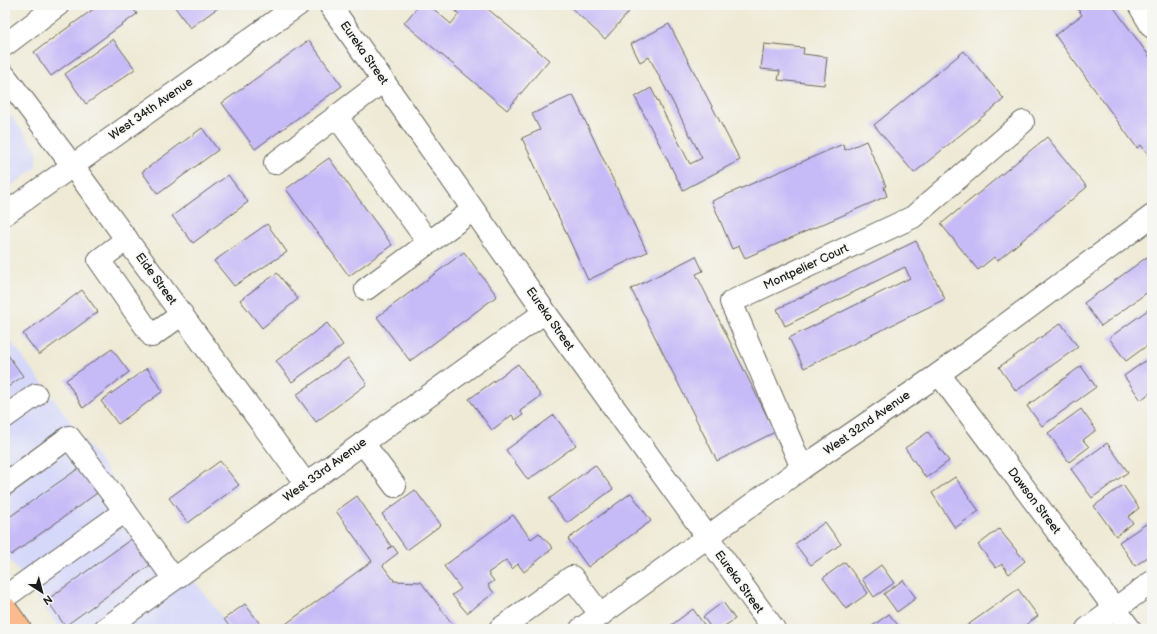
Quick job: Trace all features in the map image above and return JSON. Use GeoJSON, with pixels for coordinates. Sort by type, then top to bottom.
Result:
{"type":"FeatureCollection","features":[{"type":"Feature","properties":{"kind":"main road"},"geometry":{"type":"LineString","coordinates":[[5,608],[20,629]]}},
{"type":"Feature","properties":{"kind":"street"},"geometry":{"type":"LineString","coordinates":[[5,45],[58,5]]}},
{"type":"Feature","properties":{"kind":"street","name":"West 34th Avenue"},"geometry":{"type":"LineString","coordinates":[[5,214],[298,5]]}},
{"type":"Feature","properties":{"kind":"street","name":"Eureka Street"},"geometry":{"type":"LineString","coordinates":[[330,5],[545,312],[774,629]]}},
{"type":"Feature","properties":{"kind":"street"},"geometry":{"type":"LineString","coordinates":[[1139,5],[1152,27]]}},
{"type":"Feature","properties":{"kind":"street","name":"Eide Street"},"geometry":{"type":"LineString","coordinates":[[5,76],[127,239],[306,484]]}},
{"type":"Feature","properties":{"kind":"street"},"geometry":{"type":"LineString","coordinates":[[275,163],[383,81]]}},
{"type":"Feature","properties":{"kind":"street"},"geometry":{"type":"LineString","coordinates":[[337,117],[429,243]]}},
{"type":"Feature","properties":{"kind":"street","name":"Montpelier Court"},"geometry":{"type":"LineString","coordinates":[[802,468],[731,302],[913,217],[1023,122]]}},
{"type":"Feature","properties":{"kind":"street"},"geometry":{"type":"LineString","coordinates":[[366,289],[473,210]]}},
{"type":"Feature","properties":{"kind":"street","name":"West 32nd Avenue"},"geometry":{"type":"LineString","coordinates":[[581,629],[802,468],[939,374],[1152,216]]}},
{"type":"Feature","properties":{"kind":"street"},"geometry":{"type":"LineString","coordinates":[[127,239],[99,260],[152,336],[182,314]]}},
{"type":"Feature","properties":{"kind":"street","name":"West 33rd Avenue"},"geometry":{"type":"LineString","coordinates":[[105,629],[545,312]]}},
{"type":"Feature","properties":{"kind":"street","name":"Dawson Street"},"geometry":{"type":"LineString","coordinates":[[939,374],[1130,629]]}},
{"type":"Feature","properties":{"kind":"street"},"geometry":{"type":"LineString","coordinates":[[5,417],[36,395]]}},
{"type":"Feature","properties":{"kind":"street"},"geometry":{"type":"LineString","coordinates":[[5,484],[70,437],[174,579]]}},
{"type":"Feature","properties":{"kind":"street"},"geometry":{"type":"LineString","coordinates":[[363,443],[395,486]]}},
{"type":"Feature","properties":{"kind":"street"},"geometry":{"type":"LineString","coordinates":[[5,597],[125,511]]}},
{"type":"Feature","properties":{"kind":"street"},"geometry":{"type":"LineString","coordinates":[[500,629],[572,577],[601,615]]}},
{"type":"Feature","properties":{"kind":"street"},"geometry":{"type":"LineString","coordinates":[[1087,629],[1152,582]]}},
{"type":"Feature","properties":{"kind":"shaded area"},"geometry":{"type":"Polygon","coordinates":[[[5,108],[38,152],[35,168],[5,191],[5,108]]]}},
{"type":"Feature","properties":{"kind":"shaded area"},"geometry":{"type":"Polygon","coordinates":[[[5,333],[168,554],[200,588],[231,629],[60,629],[5,553],[5,333]]]}},
{"type":"Feature","properties":{"kind":"building"},"geometry":{"type":"Polygon","coordinates":[[[99,5],[131,5],[137,14],[51,76],[34,52],[99,5]]]}},
{"type":"Feature","properties":{"kind":"building"},"geometry":{"type":"Polygon","coordinates":[[[222,5],[190,28],[174,6],[222,5]]]}},
{"type":"Feature","properties":{"kind":"building"},"geometry":{"type":"Polygon","coordinates":[[[419,5],[429,5],[451,24],[459,14],[449,5],[483,5],[549,60],[507,110],[404,23],[419,5]]]}},
{"type":"Feature","properties":{"kind":"building"},"geometry":{"type":"Polygon","coordinates":[[[568,5],[635,5],[605,39],[568,5]]]}},
{"type":"Feature","properties":{"kind":"building"},"geometry":{"type":"Polygon","coordinates":[[[1083,5],[1094,5],[1095,7],[1098,5],[1112,5],[1152,60],[1152,160],[1141,145],[1137,148],[1055,35],[1082,15],[1078,9],[1083,5]]]}},
{"type":"Feature","properties":{"kind":"building"},"geometry":{"type":"Polygon","coordinates":[[[669,24],[740,160],[683,190],[635,97],[651,88],[690,164],[702,158],[649,57],[640,62],[631,44],[669,24]]]}},
{"type":"Feature","properties":{"kind":"building"},"geometry":{"type":"Polygon","coordinates":[[[113,39],[135,69],[86,104],[65,74],[113,39]]]}},
{"type":"Feature","properties":{"kind":"building"},"geometry":{"type":"Polygon","coordinates":[[[309,40],[342,86],[255,149],[222,103],[309,40]]]}},
{"type":"Feature","properties":{"kind":"building"},"geometry":{"type":"Polygon","coordinates":[[[764,44],[804,48],[803,54],[827,57],[824,85],[778,80],[780,71],[761,69],[764,44]]]}},
{"type":"Feature","properties":{"kind":"building"},"geometry":{"type":"Polygon","coordinates":[[[964,51],[1004,99],[914,173],[874,125],[964,51]]]}},
{"type":"Feature","properties":{"kind":"building"},"geometry":{"type":"Polygon","coordinates":[[[573,95],[647,252],[588,280],[522,138],[540,130],[532,114],[573,95]]]}},
{"type":"Feature","properties":{"kind":"building"},"geometry":{"type":"Polygon","coordinates":[[[202,128],[218,150],[158,194],[142,172],[202,128]]]}},
{"type":"Feature","properties":{"kind":"building"},"geometry":{"type":"Polygon","coordinates":[[[1047,137],[1087,187],[997,261],[994,257],[978,270],[941,224],[1047,137]]]}},
{"type":"Feature","properties":{"kind":"building"},"geometry":{"type":"Polygon","coordinates":[[[866,141],[886,186],[884,187],[887,196],[745,258],[739,246],[732,249],[712,201],[843,144],[845,150],[866,141]]]}},
{"type":"Feature","properties":{"kind":"building"},"geometry":{"type":"Polygon","coordinates":[[[329,158],[392,245],[349,276],[286,189],[329,158]]]}},
{"type":"Feature","properties":{"kind":"building"},"geometry":{"type":"Polygon","coordinates":[[[228,175],[248,202],[193,243],[172,216],[228,175]]]}},
{"type":"Feature","properties":{"kind":"building"},"geometry":{"type":"Polygon","coordinates":[[[267,224],[287,252],[234,286],[214,261],[267,224]]]}},
{"type":"Feature","properties":{"kind":"building"},"geometry":{"type":"Polygon","coordinates":[[[916,241],[945,299],[804,368],[789,338],[910,278],[905,267],[785,326],[777,309],[916,241]]]}},
{"type":"Feature","properties":{"kind":"building"},"geometry":{"type":"Polygon","coordinates":[[[464,252],[497,296],[410,361],[377,317],[464,252]]]}},
{"type":"Feature","properties":{"kind":"building"},"geometry":{"type":"Polygon","coordinates":[[[696,256],[703,271],[696,274],[775,432],[717,461],[631,289],[696,256]]]}},
{"type":"Feature","properties":{"kind":"building"},"geometry":{"type":"Polygon","coordinates":[[[1147,257],[1152,264],[1152,289],[1101,326],[1084,303],[1147,257]]]}},
{"type":"Feature","properties":{"kind":"building"},"geometry":{"type":"Polygon","coordinates":[[[277,273],[298,299],[262,328],[240,300],[277,273]]]}},
{"type":"Feature","properties":{"kind":"building"},"geometry":{"type":"Polygon","coordinates":[[[82,290],[98,312],[39,355],[23,334],[82,290]]]}},
{"type":"Feature","properties":{"kind":"building"},"geometry":{"type":"Polygon","coordinates":[[[1152,307],[1152,342],[1126,361],[1109,338],[1152,307]]]}},
{"type":"Feature","properties":{"kind":"building"},"geometry":{"type":"Polygon","coordinates":[[[327,323],[343,345],[292,382],[276,361],[327,323]]]}},
{"type":"Feature","properties":{"kind":"building"},"geometry":{"type":"Polygon","coordinates":[[[1061,323],[1078,347],[1016,391],[999,367],[1061,323]]]}},
{"type":"Feature","properties":{"kind":"building"},"geometry":{"type":"Polygon","coordinates":[[[112,349],[129,372],[83,408],[66,380],[112,349]]]}},
{"type":"Feature","properties":{"kind":"building"},"geometry":{"type":"Polygon","coordinates":[[[5,351],[23,376],[5,389],[5,351]]]}},
{"type":"Feature","properties":{"kind":"building"},"geometry":{"type":"Polygon","coordinates":[[[1152,356],[1152,391],[1141,400],[1124,376],[1152,356]]]}},
{"type":"Feature","properties":{"kind":"building"},"geometry":{"type":"Polygon","coordinates":[[[348,358],[367,384],[316,422],[296,395],[348,358]]]}},
{"type":"Feature","properties":{"kind":"building"},"geometry":{"type":"Polygon","coordinates":[[[518,364],[541,396],[520,411],[523,415],[515,420],[512,415],[492,430],[469,399],[518,364]]]}},
{"type":"Feature","properties":{"kind":"building"},"geometry":{"type":"Polygon","coordinates":[[[1081,366],[1096,387],[1042,426],[1027,406],[1081,366]]]}},
{"type":"Feature","properties":{"kind":"building"},"geometry":{"type":"Polygon","coordinates":[[[147,368],[163,391],[118,424],[101,401],[147,368]]]}},
{"type":"Feature","properties":{"kind":"building"},"geometry":{"type":"Polygon","coordinates":[[[1081,409],[1096,430],[1083,440],[1089,447],[1069,462],[1048,433],[1081,409]]]}},
{"type":"Feature","properties":{"kind":"building"},"geometry":{"type":"Polygon","coordinates":[[[554,415],[576,445],[528,480],[506,450],[554,415]]]}},
{"type":"Feature","properties":{"kind":"building"},"geometry":{"type":"Polygon","coordinates":[[[928,432],[949,461],[926,478],[905,448],[928,432]]]}},
{"type":"Feature","properties":{"kind":"building"},"geometry":{"type":"Polygon","coordinates":[[[1107,443],[1128,472],[1092,498],[1071,469],[1107,443]]]}},
{"type":"Feature","properties":{"kind":"building"},"geometry":{"type":"Polygon","coordinates":[[[220,461],[239,485],[188,523],[169,498],[220,461]]]}},
{"type":"Feature","properties":{"kind":"building"},"geometry":{"type":"Polygon","coordinates":[[[595,465],[613,489],[567,523],[549,499],[595,465]]]}},
{"type":"Feature","properties":{"kind":"building"},"geometry":{"type":"Polygon","coordinates":[[[82,466],[100,491],[11,555],[5,547],[5,520],[82,466]]]}},
{"type":"Feature","properties":{"kind":"building"},"geometry":{"type":"Polygon","coordinates":[[[955,477],[979,511],[955,528],[932,493],[955,477]]]}},
{"type":"Feature","properties":{"kind":"building"},"geometry":{"type":"Polygon","coordinates":[[[1123,485],[1139,508],[1128,517],[1133,523],[1116,536],[1094,506],[1123,485]]]}},
{"type":"Feature","properties":{"kind":"building"},"geometry":{"type":"Polygon","coordinates":[[[415,490],[441,525],[407,550],[382,514],[415,490]]]}},
{"type":"Feature","properties":{"kind":"building"},"geometry":{"type":"Polygon","coordinates":[[[631,493],[651,521],[588,567],[568,539],[631,493]]]}},
{"type":"Feature","properties":{"kind":"building"},"geometry":{"type":"Polygon","coordinates":[[[357,496],[391,546],[387,549],[393,546],[398,553],[383,566],[394,580],[393,581],[421,582],[456,629],[279,629],[372,561],[336,511],[357,496]]]}},
{"type":"Feature","properties":{"kind":"building"},"geometry":{"type":"Polygon","coordinates":[[[513,515],[531,539],[539,533],[553,548],[524,572],[518,564],[512,569],[506,560],[488,573],[494,581],[488,585],[494,593],[467,613],[452,595],[461,589],[444,566],[513,515]]]}},
{"type":"Feature","properties":{"kind":"building"},"geometry":{"type":"Polygon","coordinates":[[[1152,520],[1152,554],[1135,566],[1119,542],[1152,520]]]}},
{"type":"Feature","properties":{"kind":"building"},"geometry":{"type":"Polygon","coordinates":[[[825,522],[841,544],[811,565],[795,544],[825,522]]]}},
{"type":"Feature","properties":{"kind":"building"},"geometry":{"type":"Polygon","coordinates":[[[999,529],[1025,561],[1009,574],[1002,564],[996,568],[978,545],[999,529]]]}},
{"type":"Feature","properties":{"kind":"building"},"geometry":{"type":"Polygon","coordinates":[[[134,537],[153,563],[65,626],[47,600],[134,537]]]}},
{"type":"Feature","properties":{"kind":"building"},"geometry":{"type":"Polygon","coordinates":[[[845,562],[868,593],[846,609],[823,578],[845,562]]]}},
{"type":"Feature","properties":{"kind":"building"},"geometry":{"type":"Polygon","coordinates":[[[881,565],[894,583],[874,597],[862,579],[881,565]]]}},
{"type":"Feature","properties":{"kind":"building"},"geometry":{"type":"Polygon","coordinates":[[[903,580],[916,598],[897,612],[884,594],[903,580]]]}},
{"type":"Feature","properties":{"kind":"building"},"geometry":{"type":"Polygon","coordinates":[[[1018,589],[1038,616],[1020,629],[967,629],[965,627],[1018,589]]]}},
{"type":"Feature","properties":{"kind":"building"},"geometry":{"type":"Polygon","coordinates":[[[723,602],[735,619],[720,629],[712,629],[703,617],[723,602]]]}},
{"type":"Feature","properties":{"kind":"building"},"geometry":{"type":"Polygon","coordinates":[[[245,604],[264,629],[231,629],[224,619],[245,604]]]}},
{"type":"Feature","properties":{"kind":"building"},"geometry":{"type":"Polygon","coordinates":[[[693,609],[707,629],[666,629],[693,609]]]}},
{"type":"Feature","properties":{"kind":"building"},"geometry":{"type":"Polygon","coordinates":[[[889,614],[901,629],[868,629],[889,614]]]}}]}
